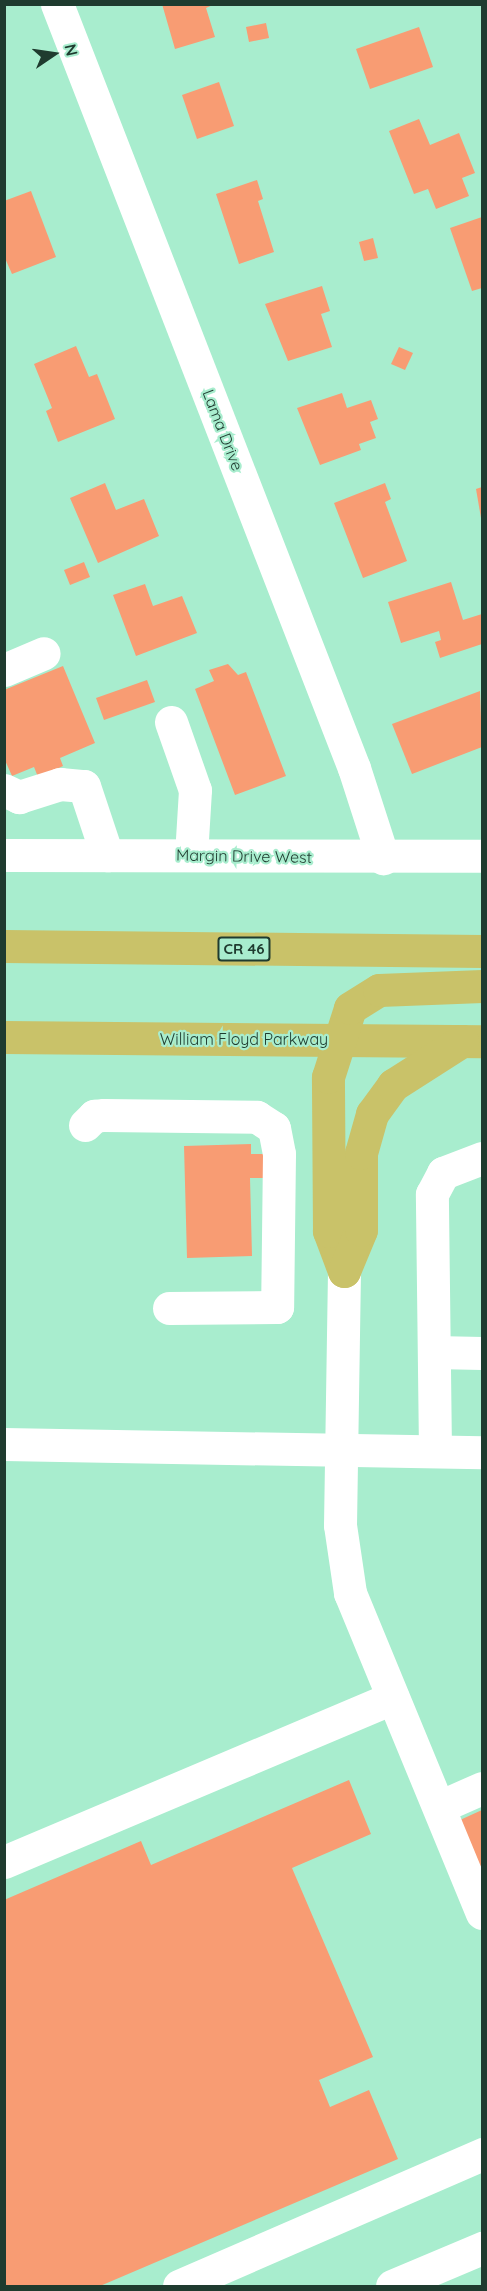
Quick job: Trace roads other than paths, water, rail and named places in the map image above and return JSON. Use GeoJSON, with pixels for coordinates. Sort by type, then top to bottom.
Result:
{"type":"FeatureCollection","features":[{"type":"Feature","properties":{"kind":"highway","name":"CR 46"},"geometry":{"type":"LineString","coordinates":[[4,946],[483,951]]}},
{"type":"Feature","properties":{"kind":"highway"},"geometry":{"type":"LineString","coordinates":[[344,1271],[328,1231],[328,1077],[338,1039],[350,1008],[380,990],[483,986]]}},
{"type":"Feature","properties":{"kind":"highway","name":"William Floyd Parkway"},"geometry":{"type":"LineString","coordinates":[[4,1037],[473,1041]]}},
{"type":"Feature","properties":{"kind":"highway"},"geometry":{"type":"LineString","coordinates":[[344,1271],[361,1230],[361,1153],[372,1114],[393,1085],[473,1041]]}},
{"type":"Feature","properties":{"kind":"street","name":"Lama Drive"},"geometry":{"type":"LineString","coordinates":[[57,4],[350,757],[383,858]]}},
{"type":"Feature","properties":{"kind":"street"},"geometry":{"type":"LineString","coordinates":[[4,670],[44,653]]}},
{"type":"Feature","properties":{"kind":"street"},"geometry":{"type":"LineString","coordinates":[[171,722],[195,790],[191,855]]}},
{"type":"Feature","properties":{"kind":"street"},"geometry":{"type":"LineString","coordinates":[[4,790],[19,797],[60,784],[84,786],[107,855]]}},
{"type":"Feature","properties":{"kind":"street","name":"Margin Drive West"},"geometry":{"type":"LineString","coordinates":[[4,855],[383,858],[483,856]]}},
{"type":"Feature","properties":{"kind":"street"},"geometry":{"type":"LineString","coordinates":[[85,1125],[94,1116],[104,1115],[257,1117],[274,1128],[279,1154],[277,1307],[169,1308]]}},
{"type":"Feature","properties":{"kind":"street"},"geometry":{"type":"LineString","coordinates":[[435,1451],[432,1194],[443,1173],[483,1158]]}},
{"type":"Feature","properties":{"kind":"street"},"geometry":{"type":"LineString","coordinates":[[344,1271],[340,1525],[350,1593],[483,1912]]}},
{"type":"Feature","properties":{"kind":"street"},"geometry":{"type":"LineString","coordinates":[[434,1352],[483,1353]]}},
{"type":"Feature","properties":{"kind":"street"},"geometry":{"type":"LineString","coordinates":[[4,1444],[483,1452]]}},
{"type":"Feature","properties":{"kind":"street"},"geometry":{"type":"LineString","coordinates":[[4,1862],[393,1698]]}},
{"type":"Feature","properties":{"kind":"street"},"geometry":{"type":"LineString","coordinates":[[439,1807],[483,1788]]}},
{"type":"Feature","properties":{"kind":"street"},"geometry":{"type":"LineString","coordinates":[[179,2286],[483,2154]]}},
{"type":"Feature","properties":{"kind":"street"},"geometry":{"type":"LineString","coordinates":[[392,2286],[483,2248]]}}]}
